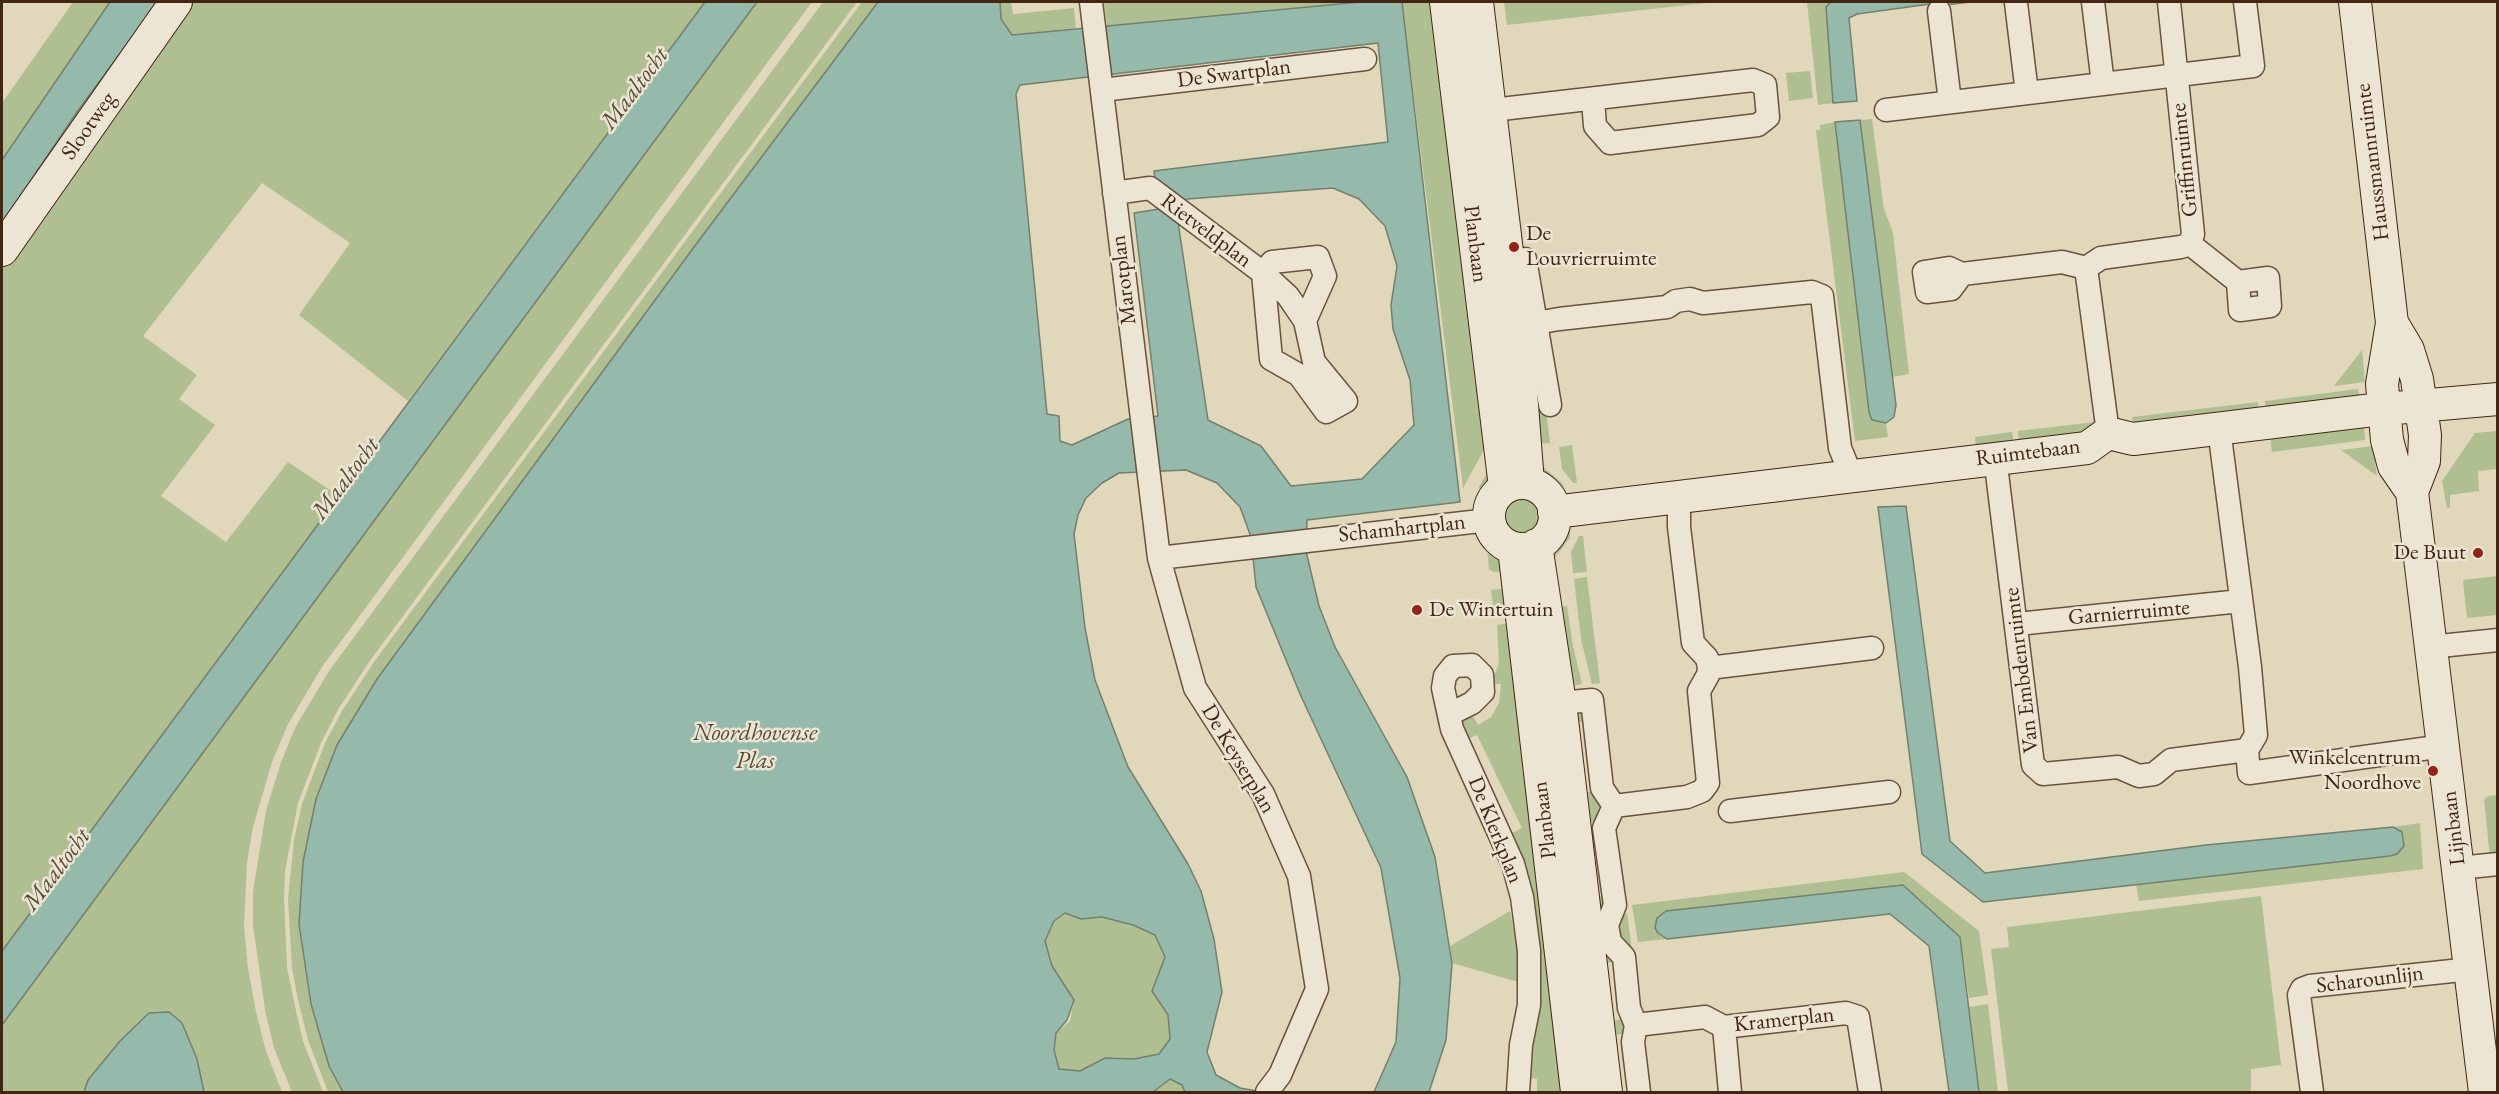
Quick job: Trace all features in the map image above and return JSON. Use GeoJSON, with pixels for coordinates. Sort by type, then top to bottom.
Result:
{"type":"FeatureCollection","features":[{"type":"Feature","properties":{"kind":"street","name":"Slootweg"},"geometry":{"type":"LineString","coordinates":[[2,250],[176,2]]}},
{"type":"Feature","properties":{"kind":"street","name":"Planbaan"},"geometry":{"type":"LineString","coordinates":[[1446,2],[1459,114],[1513,328]]}},
{"type":"Feature","properties":{"kind":"street","name":"Planbaan"},"geometry":{"type":"LineString","coordinates":[[1477,2],[1513,328],[1517,485]]}},
{"type":"Feature","properties":{"kind":"street"},"geometry":{"type":"LineString","coordinates":[[2093,2],[2103,84]]}},
{"type":"Feature","properties":{"kind":"street","name":"Griffinruimte"},"geometry":{"type":"LineString","coordinates":[[2169,2],[2193,234],[2190,244]]}},
{"type":"Feature","properties":{"kind":"street"},"geometry":{"type":"LineString","coordinates":[[1886,110],[2253,66],[2245,2]]}},
{"type":"Feature","properties":{"kind":"street","name":"Haussmannruimte"},"geometry":{"type":"LineString","coordinates":[[2355,2],[2392,323]]}},
{"type":"Feature","properties":{"kind":"street"},"geometry":{"type":"LineString","coordinates":[[2016,3],[2026,93]]}},
{"type":"Feature","properties":{"kind":"street","name":"Marotplan"},"geometry":{"type":"LineString","coordinates":[[1092,7],[1102,86],[1123,192],[1140,411],[1159,558]]}},
{"type":"Feature","properties":{"kind":"street"},"geometry":{"type":"LineString","coordinates":[[1939,12],[1950,102]]}},
{"type":"Feature","properties":{"kind":"street","name":"De Swartplan"},"geometry":{"type":"LineString","coordinates":[[1102,86],[1365,58]]}},
{"type":"Feature","properties":{"kind":"street"},"geometry":{"type":"LineString","coordinates":[[1459,114],[1753,80],[1765,85],[1768,117],[1758,125],[1610,143],[1595,126],[1593,99]]}},
{"type":"Feature","properties":{"kind":"street","name":"Rietveldplan"},"geometry":{"type":"LineString","coordinates":[[1123,192],[1150,188],[1263,273],[1288,296],[1305,321]]}},
{"type":"Feature","properties":{"kind":"street","name":"Griffinruimte"},"geometry":{"type":"LineString","coordinates":[[2086,268],[2102,258],[2190,244]]}},
{"type":"Feature","properties":{"kind":"street","name":"Griffinruimte"},"geometry":{"type":"LineString","coordinates":[[2190,244],[2238,282]]}},
{"type":"Feature","properties":{"kind":"street","name":"Rietveldplan"},"geometry":{"type":"LineString","coordinates":[[1318,257],[1325,276],[1305,321],[1306,368],[1271,359],[1263,273],[1272,262],[1318,257]]}},
{"type":"Feature","properties":{"kind":"street"},"geometry":{"type":"LineString","coordinates":[[1525,260],[1513,328],[1550,405]]}},
{"type":"Feature","properties":{"kind":"street"},"geometry":{"type":"LineString","coordinates":[[1962,274],[2062,262],[2086,268],[2108,433]]}},
{"type":"Feature","properties":{"kind":"street"},"geometry":{"type":"LineString","coordinates":[[1513,328],[1559,319],[1667,307],[1676,301],[1690,299],[1703,303],[1812,292],[1822,296],[1840,448],[1851,475]]}},
{"type":"Feature","properties":{"kind":"street","name":"Lijnbaan"},"geometry":{"type":"LineString","coordinates":[[2392,323],[2408,350],[2417,379],[2425,435],[2424,461],[2412,492],[2485,1092]]}},
{"type":"Feature","properties":{"kind":"street","name":"Lijnbaan"},"geometry":{"type":"LineString","coordinates":[[2392,323],[2382,384],[2387,440],[2394,466],[2412,492]]}},
{"type":"Feature","properties":{"kind":"street","name":"Ruimtebaan"},"geometry":{"type":"LineString","coordinates":[[1554,512],[1995,457],[2087,448],[2108,433],[2133,439],[2498,399]]}},
{"type":"Feature","properties":{"kind":"street"},"geometry":{"type":"LineString","coordinates":[[2219,429],[2256,735],[2247,750],[2249,773],[2444,746]]}},
{"type":"Feature","properties":{"kind":"street","name":"Van Embdenruimte"},"geometry":{"type":"LineString","coordinates":[[1995,457],[2033,765],[2043,774],[2118,767],[2139,776],[2154,774],[2171,760],[2247,750]]}},
{"type":"Feature","properties":{"kind":"street"},"geometry":{"type":"LineString","coordinates":[[1517,485],[1536,486],[1549,497],[1554,512],[1549,535],[1525,546],[1500,540],[1489,520],[1492,501],[1517,485]]}},
{"type":"Feature","properties":{"kind":"street"},"geometry":{"type":"LineString","coordinates":[[1614,806],[1687,797],[1702,791],[1708,783],[1699,691],[1708,675],[1709,668],[1707,658],[1692,643],[1679,527],[1679,496]]}},
{"type":"Feature","properties":{"kind":"street","name":"Schamhartplan"},"geometry":{"type":"LineString","coordinates":[[1159,558],[1489,520]]}},
{"type":"Feature","properties":{"kind":"street","name":"Planbaan"},"geometry":{"type":"LineString","coordinates":[[1525,546],[1560,703],[1606,1092]]}},
{"type":"Feature","properties":{"kind":"street","name":"Planbaan"},"geometry":{"type":"LineString","coordinates":[[1525,546],[1577,1092]]}},
{"type":"Feature","properties":{"kind":"street","name":"De Keyserplan"},"geometry":{"type":"LineString","coordinates":[[1159,558],[1195,688],[1263,794],[1299,876],[1317,989],[1280,1075],[1267,1092]]}},
{"type":"Feature","properties":{"kind":"street","name":"Garnierruimte"},"geometry":{"type":"LineString","coordinates":[[2016,624],[2241,601]]}},
{"type":"Feature","properties":{"kind":"street"},"geometry":{"type":"LineString","coordinates":[[2430,647],[2498,640]]}},
{"type":"Feature","properties":{"kind":"street"},"geometry":{"type":"LineString","coordinates":[[1709,668],[1872,648]]}},
{"type":"Feature","properties":{"kind":"street"},"geometry":{"type":"LineString","coordinates":[[1560,703],[1592,700],[1602,788],[1614,806]]}},
{"type":"Feature","properties":{"kind":"street","name":"De Klerkplan"},"geometry":{"type":"LineString","coordinates":[[1450,714],[1452,729],[1513,864],[1522,897],[1529,951],[1529,1005],[1521,1045],[1518,1092]]}},
{"type":"Feature","properties":{"kind":"street"},"geometry":{"type":"LineString","coordinates":[[1730,811],[1889,792]]}},
{"type":"Feature","properties":{"kind":"street"},"geometry":{"type":"LineString","coordinates":[[1614,806],[1604,828],[1615,905],[1607,925],[1610,942],[1624,957],[1629,1008],[1636,1025],[1633,1042],[1639,1092]]}},
{"type":"Feature","properties":{"kind":"street"},"geometry":{"type":"LineString","coordinates":[[2458,868],[2498,864]]}},
{"type":"Feature","properties":{"kind":"street","name":"Scharounlijn"},"geometry":{"type":"LineString","coordinates":[[2312,1092],[2299,995],[2302,989],[2310,986],[2470,969]]}},
{"type":"Feature","properties":{"kind":"street","name":"Kramerplan"},"geometry":{"type":"LineString","coordinates":[[1636,1025],[1706,1017],[1724,1027],[1846,1013],[1858,1017],[1870,1092]]}},
{"type":"Feature","properties":{"kind":"street"},"geometry":{"type":"LineString","coordinates":[[1724,1027],[1730,1092]]}},
{"type":"Feature","properties":{"kind":"shaded area"},"geometry":{"type":"Polygon","coordinates":[[[73,2],[110,2],[2,160],[2,103],[73,2]]]}},
{"type":"Feature","properties":{"kind":"shaded area"},"geometry":{"type":"Polygon","coordinates":[[[189,2],[705,2],[408,401],[299,315],[350,243],[262,183],[143,336],[197,375],[179,399],[215,425],[161,496],[226,542],[288,462],[339,496],[2,951],[2,266],[189,2]]]}},
{"type":"Feature","properties":{"kind":"shaded area"},"geometry":{"type":"Polygon","coordinates":[[[757,2],[812,2],[322,667],[288,724],[272,762],[253,827],[247,862],[244,926],[248,968],[256,1012],[266,1051],[282,1092],[204,1092],[197,1059],[169,1012],[149,1014],[120,1041],[88,1080],[84,1092],[2,1092],[2,1025],[757,2]]]}},
{"type":"Feature","properties":{"kind":"shaded area"},"geometry":{"type":"Polygon","coordinates":[[[823,2],[857,2],[369,662],[339,708],[321,743],[298,803],[285,871],[284,899],[287,967],[294,1002],[303,1041],[323,1092],[292,1092],[274,1048],[265,1010],[253,925],[253,892],[266,811],[281,762],[296,726],[329,671],[823,2]]]}},
{"type":"Feature","properties":{"kind":"shaded area"},"geometry":{"type":"Polygon","coordinates":[[[862,2],[878,2],[694,247],[377,679],[337,745],[303,862],[299,924],[311,1004],[329,1066],[343,1092],[328,1092],[308,1040],[298,1000],[292,968],[288,899],[294,840],[302,804],[325,743],[342,711],[374,662],[862,2]]]}},
{"type":"Feature","properties":{"kind":"shaded area"},"geometry":{"type":"Polygon","coordinates":[[[1000,2],[1011,2],[1013,14],[1074,8],[1076,28],[1011,35],[1001,19],[1000,2]]]}},
{"type":"Feature","properties":{"kind":"shaded area"},"geometry":{"type":"Polygon","coordinates":[[[1104,2],[1361,2],[1107,26],[1104,2]]]}},
{"type":"Feature","properties":{"kind":"shaded area"},"geometry":{"type":"Polygon","coordinates":[[[1402,2],[1438,2],[1493,447],[1484,450],[1463,488],[1402,2]]]}},
{"type":"Feature","properties":{"kind":"shaded area"},"geometry":{"type":"Polygon","coordinates":[[[1504,2],[1715,2],[1507,25],[1504,2]]]}},
{"type":"Feature","properties":{"kind":"shaded area"},"geometry":{"type":"Polygon","coordinates":[[[1807,2],[1831,2],[1826,7],[1833,103],[1818,105],[1807,2]]]}},
{"type":"Feature","properties":{"kind":"shaded area"},"geometry":{"type":"Polygon","coordinates":[[[1810,71],[1813,98],[1789,101],[1786,73],[1810,71]]]}},
{"type":"Feature","properties":{"kind":"shaded area"},"geometry":{"type":"Polygon","coordinates":[[[1872,119],[1884,209],[1893,233],[1909,374],[1892,377],[1860,120],[1872,119]]]}},
{"type":"Feature","properties":{"kind":"shaded area"},"geometry":{"type":"Polygon","coordinates":[[[1835,122],[1869,412],[1872,420],[1886,423],[1888,437],[1855,441],[1816,130],[1820,130],[1820,125],[1835,122]]]}},
{"type":"Feature","properties":{"kind":"shaded area"},"geometry":{"type":"Polygon","coordinates":[[[2362,350],[2365,382],[2334,386],[2362,350]]]}},
{"type":"Feature","properties":{"kind":"shaded area"},"geometry":{"type":"Polygon","coordinates":[[[2358,389],[2360,404],[2267,415],[2265,401],[2358,389]]]}},
{"type":"Feature","properties":{"kind":"shaded area"},"geometry":{"type":"Polygon","coordinates":[[[1537,402],[1545,402],[1550,443],[1533,444],[1537,402]]]}},
{"type":"Feature","properties":{"kind":"shaded area"},"geometry":{"type":"Polygon","coordinates":[[[2258,402],[2259,417],[2134,432],[2132,417],[2258,402]]]}},
{"type":"Feature","properties":{"kind":"shaded area"},"geometry":{"type":"Polygon","coordinates":[[[2095,422],[2088,437],[2019,445],[2018,431],[2095,422]]]}},
{"type":"Feature","properties":{"kind":"shaded area"},"geometry":{"type":"Polygon","coordinates":[[[2364,426],[2365,440],[2272,452],[2270,437],[2364,426]]]}},
{"type":"Feature","properties":{"kind":"shaded area"},"geometry":{"type":"Polygon","coordinates":[[[2497,431],[2497,469],[2478,471],[2479,491],[2450,495],[2450,508],[2447,508],[2442,481],[2475,433],[2497,431]]]}},
{"type":"Feature","properties":{"kind":"shaded area"},"geometry":{"type":"Polygon","coordinates":[[[2012,432],[2014,446],[1976,451],[1975,437],[2012,432]]]}},
{"type":"Feature","properties":{"kind":"shaded area"},"geometry":{"type":"Polygon","coordinates":[[[1572,445],[1577,483],[1573,483],[1562,469],[1559,447],[1572,445]]]}},
{"type":"Feature","properties":{"kind":"shaded area"},"geometry":{"type":"Polygon","coordinates":[[[2373,446],[2377,476],[2341,450],[2373,446]]]}},
{"type":"Feature","properties":{"kind":"shaded area"},"geometry":{"type":"Polygon","coordinates":[[[1535,460],[1562,483],[1567,495],[1557,497],[1541,479],[1535,460]]]}},
{"type":"Feature","properties":{"kind":"shaded area"},"geometry":{"type":"Polygon","coordinates":[[[1492,464],[1493,485],[1483,506],[1479,487],[1492,464]]]}},
{"type":"Feature","properties":{"kind":"shaded area"},"geometry":{"type":"Polygon","coordinates":[[[1522,498],[1534,504],[1540,516],[1534,528],[1522,534],[1510,528],[1504,516],[1510,504],[1522,498]]]}},
{"type":"Feature","properties":{"kind":"shaded area"},"geometry":{"type":"Polygon","coordinates":[[[1570,525],[1570,538],[1549,565],[1549,548],[1560,527],[1570,525]]]}},
{"type":"Feature","properties":{"kind":"shaded area"},"geometry":{"type":"Polygon","coordinates":[[[1486,534],[1499,550],[1510,571],[1493,572],[1489,569],[1486,534]]]}},
{"type":"Feature","properties":{"kind":"shaded area"},"geometry":{"type":"Polygon","coordinates":[[[1579,536],[1583,536],[1587,572],[1573,573],[1571,552],[1579,536]]]}},
{"type":"Feature","properties":{"kind":"shaded area"},"geometry":{"type":"Polygon","coordinates":[[[2497,576],[2497,615],[2467,618],[2463,580],[2497,576]]]}},
{"type":"Feature","properties":{"kind":"shaded area"},"geometry":{"type":"Polygon","coordinates":[[[1587,577],[1600,683],[1592,684],[1581,639],[1574,579],[1587,577]]]}},
{"type":"Feature","properties":{"kind":"shaded area"},"geometry":{"type":"Polygon","coordinates":[[[1509,588],[1510,611],[1494,613],[1491,590],[1509,588]]]}},
{"type":"Feature","properties":{"kind":"shaded area"},"geometry":{"type":"Polygon","coordinates":[[[1567,606],[1582,684],[1564,687],[1554,608],[1567,606]]]}},
{"type":"Feature","properties":{"kind":"shaded area"},"geometry":{"type":"Polygon","coordinates":[[[1511,623],[1567,1092],[1537,1092],[1537,1079],[1524,1077],[1538,984],[1510,834],[1522,828],[1477,735],[1465,740],[1462,732],[1463,722],[1468,717],[1472,715],[1478,725],[1491,717],[1499,703],[1501,684],[1490,684],[1490,678],[1495,674],[1499,663],[1497,625],[1511,623]]]}},
{"type":"Feature","properties":{"kind":"shaded area"},"geometry":{"type":"Polygon","coordinates":[[[1585,714],[1586,721],[1574,723],[1583,793],[1594,791],[1601,806],[1597,821],[1586,822],[1596,897],[1607,895],[1615,962],[1604,963],[1610,1021],[1624,1019],[1626,1033],[1611,1036],[1566,716],[1585,714]]]}},
{"type":"Feature","properties":{"kind":"shaded area"},"geometry":{"type":"Polygon","coordinates":[[[2497,795],[2497,862],[2490,857],[2484,800],[2488,796],[2497,795]]]}},
{"type":"Feature","properties":{"kind":"shaded area"},"geometry":{"type":"Polygon","coordinates":[[[2420,823],[2423,869],[2139,901],[2136,884],[2397,854],[2402,832],[2393,827],[2420,823]]]}},
{"type":"Feature","properties":{"kind":"shaded area"},"geometry":{"type":"Polygon","coordinates":[[[1904,872],[1979,931],[1988,995],[1969,998],[1960,937],[1903,885],[1658,933],[1667,939],[1638,942],[1632,905],[1904,872]]]}},
{"type":"Feature","properties":{"kind":"shaded area"},"geometry":{"type":"Polygon","coordinates":[[[2261,896],[2281,1065],[2251,1069],[2251,1092],[2008,1092],[1991,949],[2009,947],[2007,927],[2261,896]]]}},
{"type":"Feature","properties":{"kind":"shaded area"},"geometry":{"type":"Polygon","coordinates":[[[1510,911],[1517,948],[1518,982],[1452,963],[1450,946],[1510,911]]]}},
{"type":"Feature","properties":{"kind":"shaded area"},"geometry":{"type":"Polygon","coordinates":[[[1065,913],[1081,919],[1102,917],[1133,925],[1155,935],[1165,957],[1152,991],[1168,1015],[1170,1039],[1159,1054],[1134,1059],[1105,1058],[1080,1071],[1059,1069],[1054,1050],[1056,1033],[1070,1021],[1074,1000],[1052,966],[1045,941],[1054,921],[1065,913]]]}},
{"type":"Feature","properties":{"kind":"shaded area"},"geometry":{"type":"Polygon","coordinates":[[[1627,913],[1632,950],[1616,935],[1618,922],[1627,913]]]}},
{"type":"Feature","properties":{"kind":"shaded area"},"geometry":{"type":"Polygon","coordinates":[[[1988,1004],[1998,1092],[1979,1092],[1969,1007],[1988,1004]]]}},
{"type":"Feature","properties":{"kind":"shaded area"},"geometry":{"type":"Polygon","coordinates":[[[1170,1079],[1183,1085],[1185,1092],[1153,1092],[1170,1079]]]}},
{"type":"Feature","properties":{"kind":"water"},"geometry":{"type":"Polygon","coordinates":[[[110,2],[158,2],[77,112],[2,223],[2,160],[110,2]]]}},
{"type":"Feature","properties":{"kind":"water"},"geometry":{"type":"Polygon","coordinates":[[[705,2],[757,2],[2,1025],[2,951],[705,2]]]}},
{"type":"Feature","properties":{"kind":"water","name":"Noordhovense Plas"},"geometry":{"type":"Polygon","coordinates":[[[878,2],[1000,2],[1001,19],[1012,35],[1361,2],[1402,2],[1460,502],[1307,520],[1306,551],[1319,606],[1335,647],[1407,777],[1435,857],[1452,964],[1446,1040],[1429,1092],[1374,1092],[1396,1042],[1400,978],[1381,868],[1300,694],[1256,587],[1251,537],[1240,507],[1217,483],[1186,470],[1119,473],[1102,483],[1086,498],[1078,515],[1074,534],[1085,628],[1095,680],[1128,767],[1188,864],[1201,891],[1214,939],[1222,992],[1207,1052],[1216,1075],[1240,1088],[1257,1091],[1185,1092],[1182,1085],[1170,1079],[1153,1092],[343,1092],[329,1066],[311,1004],[299,924],[303,862],[316,799],[337,745],[377,679],[694,247],[878,2]],[[1378,43],[1020,85],[1016,94],[1047,414],[1059,416],[1060,441],[1072,445],[1128,419],[1158,416],[1134,213],[1159,209],[1163,187],[1155,180],[1154,171],[1388,142],[1378,43]],[[1333,188],[1187,199],[1178,222],[1208,420],[1261,446],[1291,486],[1362,479],[1414,425],[1410,380],[1393,329],[1391,305],[1397,266],[1385,226],[1359,199],[1333,188]],[[1065,913],[1054,921],[1045,941],[1052,966],[1074,1000],[1067,1020],[1056,1033],[1054,1050],[1059,1069],[1080,1071],[1105,1058],[1134,1059],[1159,1054],[1170,1039],[1168,1015],[1152,991],[1165,957],[1155,935],[1133,925],[1102,917],[1081,919],[1065,913]]]}},
{"type":"Feature","properties":{"kind":"water"},"geometry":{"type":"Polygon","coordinates":[[[1831,2],[1945,2],[1857,14],[1849,18],[1857,101],[1833,103],[1826,7],[1831,2]]]}},
{"type":"Feature","properties":{"kind":"water"},"geometry":{"type":"Polygon","coordinates":[[[1945,2],[1970,2],[1946,5],[1945,2]]]}},
{"type":"Feature","properties":{"kind":"water"},"geometry":{"type":"Polygon","coordinates":[[[1860,120],[1896,405],[1894,417],[1886,423],[1872,420],[1869,412],[1835,122],[1860,120]]]}},
{"type":"Feature","properties":{"kind":"water"},"geometry":{"type":"Polygon","coordinates":[[[1906,506],[1950,841],[1985,873],[2206,845],[2393,827],[2402,832],[2404,846],[2397,854],[2390,856],[1983,902],[1922,854],[1878,507],[1906,506]]]}},
{"type":"Feature","properties":{"kind":"water"},"geometry":{"type":"Polygon","coordinates":[[[1903,885],[1960,937],[1979,1092],[1949,1092],[1929,946],[1890,914],[1667,939],[1655,928],[1657,918],[1666,911],[1903,885]]]}},
{"type":"Feature","properties":{"kind":"water"},"geometry":{"type":"Polygon","coordinates":[[[169,1012],[182,1023],[197,1059],[204,1092],[84,1092],[88,1080],[120,1041],[149,1013],[169,1012]]]}},
{"type":"Feature","properties":{"kind":"place","name":"De Louvrierruimte"},"geometry":{"type":"Point","coordinates":[1514,247]}},
{"type":"Feature","properties":{"kind":"place","name":"De Buut"},"geometry":{"type":"Point","coordinates":[2478,553]}},
{"type":"Feature","properties":{"kind":"place","name":"De Wintertuin"},"geometry":{"type":"Point","coordinates":[1417,610]}},
{"type":"Feature","properties":{"kind":"place","name":"Winkelcentrum Noordhove"},"geometry":{"type":"Point","coordinates":[2433,771]}},
{"type":"Feature","properties":{"kind":"water label","name":"Maaltocht"},"geometry":{"type":"Point","coordinates":[635,89]}},
{"type":"Feature","properties":{"kind":"water label","name":"Maaltocht"},"geometry":{"type":"Point","coordinates":[346,479]}},
{"type":"Feature","properties":{"kind":"water label","name":"Maaltocht"},"geometry":{"type":"Point","coordinates":[57,870]}}]}
